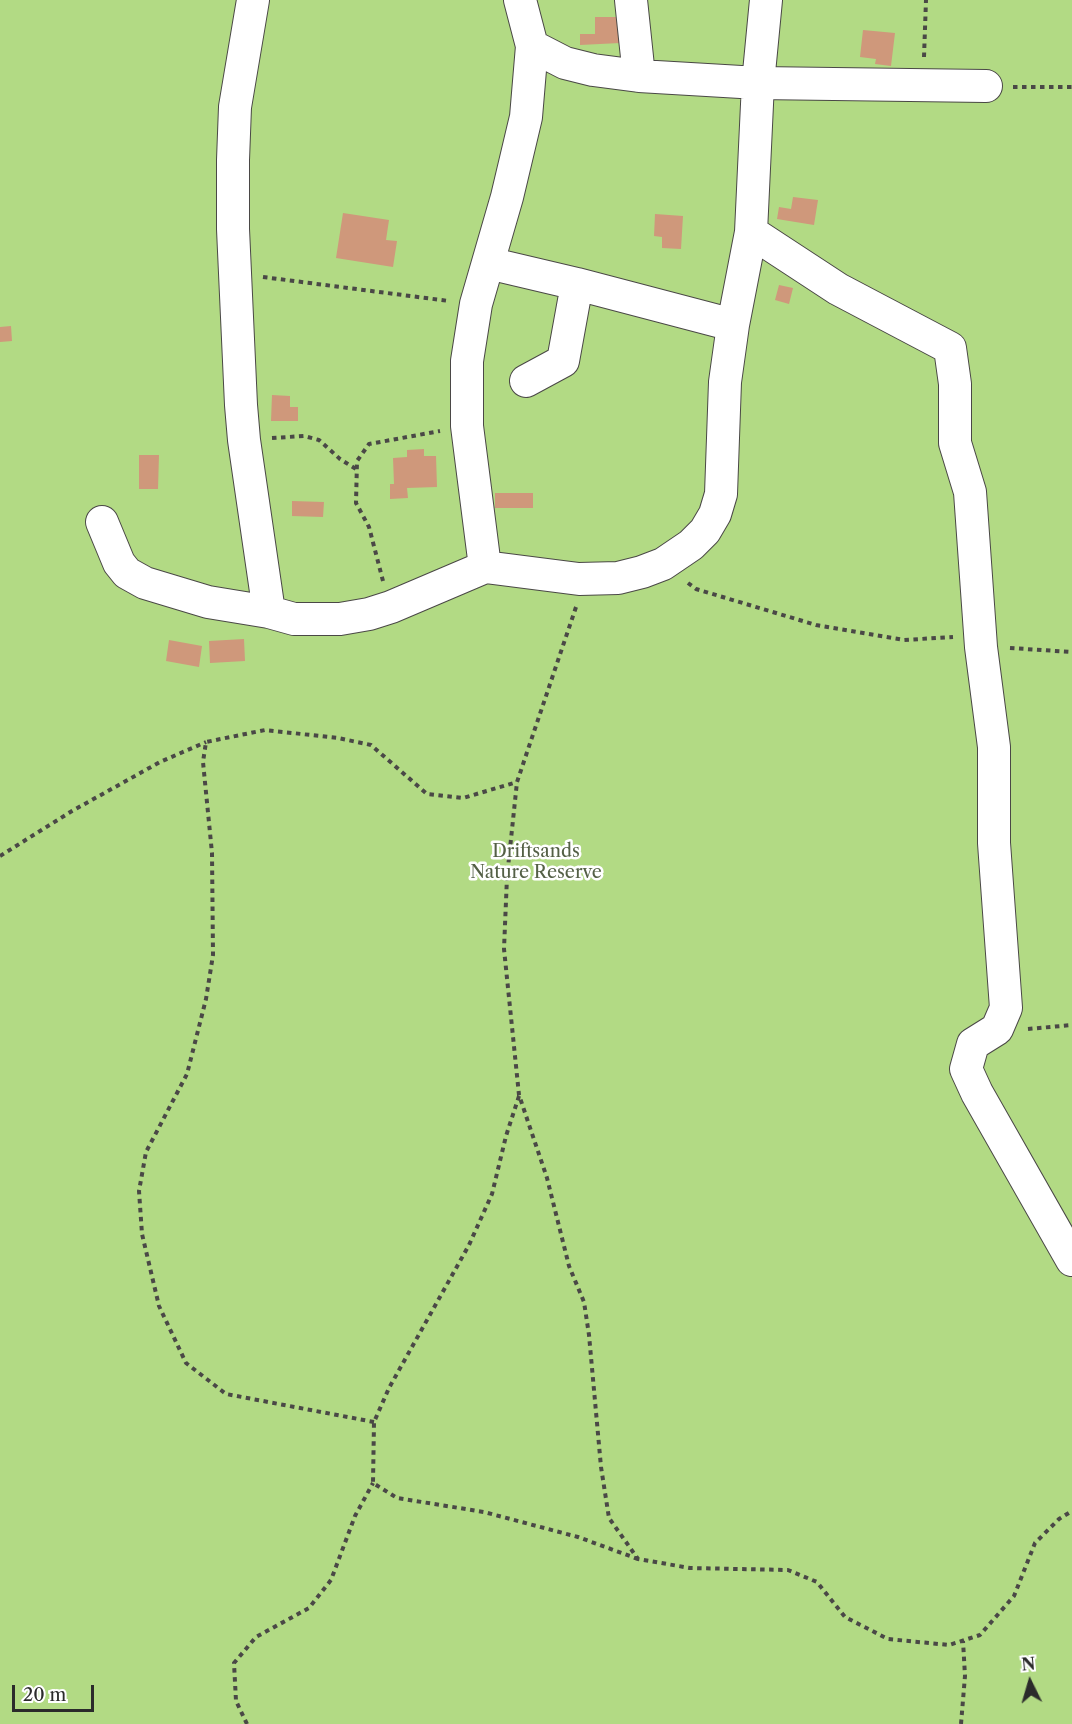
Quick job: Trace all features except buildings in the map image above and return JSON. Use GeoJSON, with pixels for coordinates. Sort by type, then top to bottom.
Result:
{"type":"FeatureCollection","features":[{"type":"Feature","properties":{"kind":"street"},"geometry":{"type":"LineString","coordinates":[[253,0],[235,107],[233,206],[244,440],[268,612]]}},
{"type":"Feature","properties":{"kind":"street"},"geometry":{"type":"LineString","coordinates":[[485,567],[467,426],[467,361],[476,304],[519,150],[530,86],[532,46],[520,0]]}},
{"type":"Feature","properties":{"kind":"street"},"geometry":{"type":"LineString","coordinates":[[631,0],[639,76]]}},
{"type":"Feature","properties":{"kind":"street"},"geometry":{"type":"LineString","coordinates":[[102,522],[119,563],[128,573],[145,583],[208,602],[294,618],[340,619],[369,614],[485,567],[579,579],[618,578],[663,564],[691,545],[705,531],[715,514],[721,494],[725,382],[733,325],[751,232],[758,83],[765,0]]}},
{"type":"Feature","properties":{"kind":"street"},"geometry":{"type":"LineString","coordinates":[[532,46],[574,65],[639,76],[758,83],[986,86]]}},
{"type":"Feature","properties":{"kind":"street"},"geometry":{"type":"LineString","coordinates":[[751,232],[838,289],[950,348],[955,384],[955,443],[970,492],[981,647],[994,747],[994,843],[1006,1008],[997,1029],[973,1044],[966,1069],[977,1093],[1072,1260]]}},
{"type":"Feature","properties":{"kind":"street"},"geometry":{"type":"LineString","coordinates":[[489,263],[733,325]]}},
{"type":"Feature","properties":{"kind":"street"},"geometry":{"type":"LineString","coordinates":[[526,381],[563,361],[577,284]]}},
{"type":"Feature","properties":{"kind":"path"},"geometry":{"type":"LineString","coordinates":[[924,85],[926,0]]}},
{"type":"Feature","properties":{"kind":"path"},"geometry":{"type":"LineString","coordinates":[[986,86],[1072,87]]}},
{"type":"Feature","properties":{"kind":"path"},"geometry":{"type":"LineString","coordinates":[[236,274],[476,304]]}},
{"type":"Feature","properties":{"kind":"path"},"geometry":{"type":"LineString","coordinates":[[391,607],[369,527],[356,503],[357,461],[369,444],[467,426]]}},
{"type":"Feature","properties":{"kind":"path"},"geometry":{"type":"LineString","coordinates":[[244,440],[304,436],[319,440],[356,470]]}},
{"type":"Feature","properties":{"kind":"path"},"geometry":{"type":"LineString","coordinates":[[663,564],[696,589],[816,625],[904,640],[953,637],[981,647],[1072,652]]}},
{"type":"Feature","properties":{"kind":"path"},"geometry":{"type":"LineString","coordinates":[[579,579],[575,613],[517,782],[507,877],[504,949],[519,1095],[547,1178],[568,1266],[584,1302],[601,1467],[609,1518],[638,1560]]}},
{"type":"Feature","properties":{"kind":"path"},"geometry":{"type":"LineString","coordinates":[[0,856],[72,810],[160,762],[206,742],[265,730],[338,738],[371,745],[427,794],[463,798],[517,782]]}},
{"type":"Feature","properties":{"kind":"path"},"geometry":{"type":"LineString","coordinates":[[206,742],[203,762],[212,853],[213,955],[206,999],[187,1074],[146,1152],[139,1191],[142,1234],[159,1306],[186,1363],[226,1394],[374,1422]]}},
{"type":"Feature","properties":{"kind":"path"},"geometry":{"type":"LineString","coordinates":[[997,1029],[1072,1025]]}},
{"type":"Feature","properties":{"kind":"path"},"geometry":{"type":"LineString","coordinates":[[247,1724],[236,1701],[234,1663],[256,1637],[309,1608],[330,1580],[355,1516],[373,1483],[374,1422],[389,1388],[470,1245],[488,1204],[519,1095]]}},
{"type":"Feature","properties":{"kind":"path"},"geometry":{"type":"LineString","coordinates":[[373,1483],[397,1498],[484,1512],[578,1537],[638,1560],[690,1568],[788,1570],[817,1582],[845,1617],[888,1639],[949,1645],[980,1635],[1014,1596],[1035,1543],[1059,1519],[1072,1511]]}},
{"type":"Feature","properties":{"kind":"path"},"geometry":{"type":"LineString","coordinates":[[961,1724],[965,1676],[963,1641]]}},
{"type":"Feature","properties":{"kind":"green space","name":"Driftsands Nature Reserve"},"geometry":{"type":"Polygon","coordinates":[[[0,0],[1072,0],[1072,1724],[0,1724],[0,0]]]}}]}
